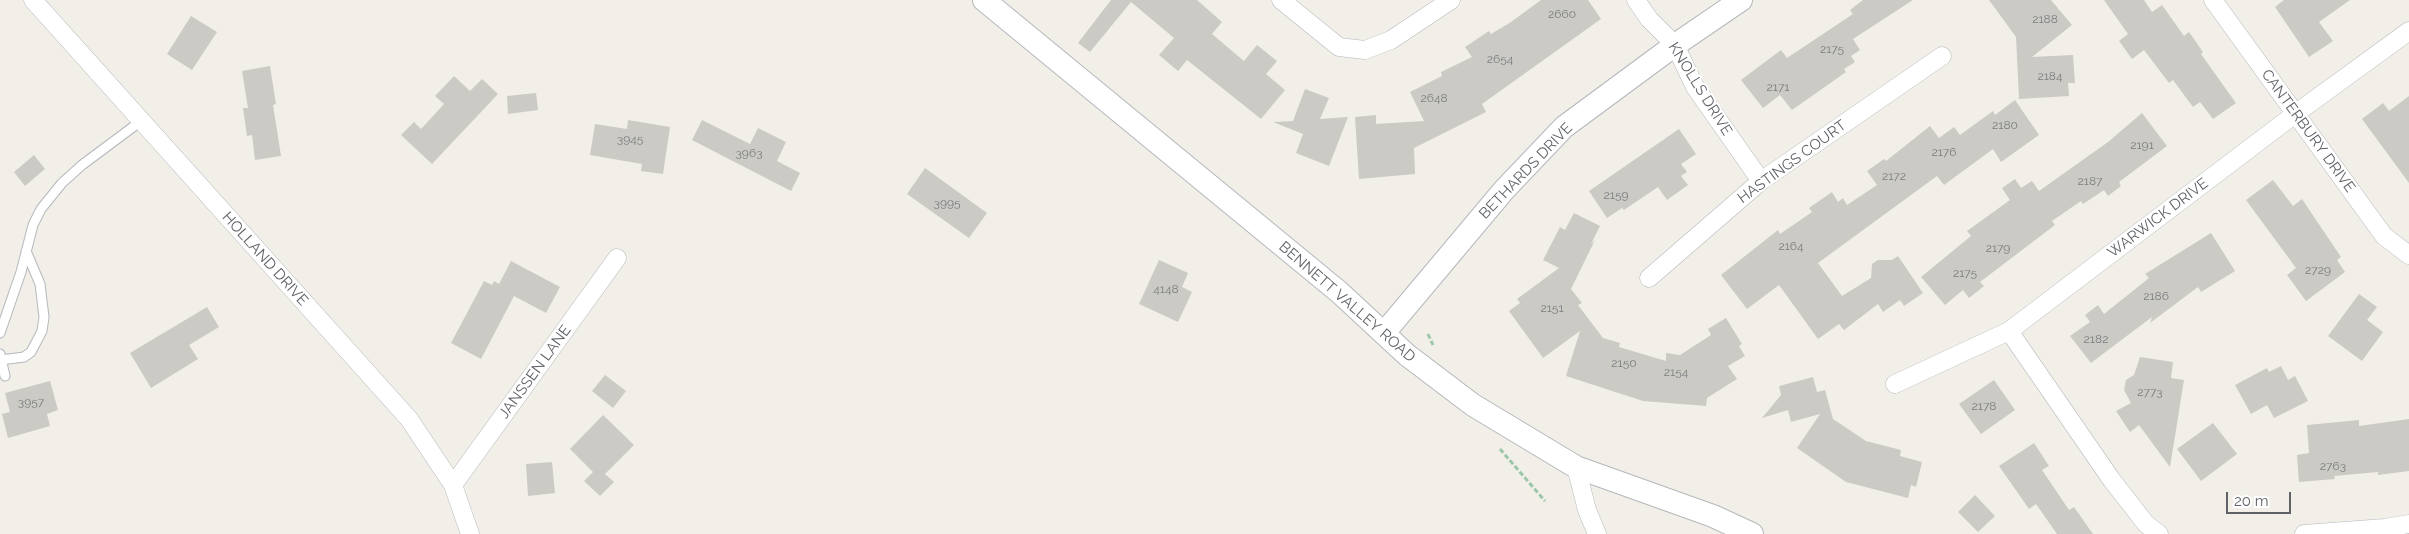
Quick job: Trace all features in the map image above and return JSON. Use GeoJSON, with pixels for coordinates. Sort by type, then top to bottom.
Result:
{"type":"FeatureCollection","features":[{"type":"Feature","properties":{"kind":"street","name":"HOLLAND DRIVE"},"geometry":{"type":"LineString","coordinates":[[34,0],[409,419],[453,485],[470,534]]}},
{"type":"Feature","properties":{"kind":"street","name":"BENNETT VALLEY ROAD"},"geometry":{"type":"LineString","coordinates":[[984,0],[1331,286],[1407,355],[1473,405],[1576,467],[1714,516],[1752,534]]}},
{"type":"Feature","properties":{"kind":"street"},"geometry":{"type":"LineString","coordinates":[[1281,0],[1339,48],[1365,50],[1391,40],[1452,0]]}},
{"type":"Feature","properties":{"kind":"street","name":"KNOLLS DRIVE"},"geometry":{"type":"LineString","coordinates":[[1636,0],[1649,19],[1675,45],[1696,87],[1761,181]]}},
{"type":"Feature","properties":{"kind":"street","name":"BETHARDS DRIVE"},"geometry":{"type":"LineString","coordinates":[[1384,333],[1504,190],[1564,127],[1675,45],[1741,0]]}},
{"type":"Feature","properties":{"kind":"street","name":"CANTERBURY DRIVE"},"geometry":{"type":"LineString","coordinates":[[2213,0],[2384,236],[2409,255]]}},
{"type":"Feature","properties":{"kind":"street","name":"WARWICK DRIVE"},"geometry":{"type":"LineString","coordinates":[[1895,384],[2009,331],[2409,31]]}},
{"type":"Feature","properties":{"kind":"street","name":"HASTINGS COURT"},"geometry":{"type":"LineString","coordinates":[[1649,278],[1761,181],[1942,56]]}},
{"type":"Feature","properties":{"kind":"street","name":"JANSSEN LANE"},"geometry":{"type":"LineString","coordinates":[[453,485],[617,258]]}},
{"type":"Feature","properties":{"kind":"street"},"geometry":{"type":"LineString","coordinates":[[2009,331],[2110,479],[2153,532]]}},
{"type":"Feature","properties":{"kind":"street"},"geometry":{"type":"LineString","coordinates":[[1576,467],[1587,510],[1597,534]]}},
{"type":"Feature","properties":{"kind":"street"},"geometry":{"type":"LineString","coordinates":[[2304,534],[2385,528],[2409,524]]}},
{"type":"Feature","properties":{"kind":"lane"},"geometry":{"type":"LineString","coordinates":[[0,333],[33,225],[41,209],[62,183],[82,165],[141,121]]}},
{"type":"Feature","properties":{"kind":"lane"},"geometry":{"type":"LineString","coordinates":[[5,376],[1,357],[24,357],[31,352],[42,331],[44,317],[40,284],[26,251]]}},
{"type":"Feature","properties":{"kind":"path"},"geometry":{"type":"LineString","coordinates":[[1428,334],[1436,350]]}},
{"type":"Feature","properties":{"kind":"path"},"geometry":{"type":"LineString","coordinates":[[1500,448],[1546,502]]}},
{"type":"Feature","properties":{"kind":"building"},"geometry":{"type":"Polygon","coordinates":[[[1111,0],[1197,0],[1222,22],[1212,34],[1244,61],[1257,45],[1277,61],[1266,74],[1285,90],[1261,119],[1187,60],[1178,71],[1159,55],[1174,38],[1131,2],[1090,52],[1078,43],[1111,0]]]}},
{"type":"Feature","properties":{"kind":"building"},"geometry":{"type":"Polygon","coordinates":[[[1541,0],[1588,0],[1601,19],[1482,104],[1486,112],[1414,148],[1415,174],[1359,179],[1355,117],[1376,115],[1376,124],[1424,121],[1410,92],[1442,76],[1441,72],[1472,57],[1465,47],[1489,31],[1491,34],[1511,22],[1541,0]]]}},
{"type":"Feature","properties":{"kind":"building"},"geometry":{"type":"Polygon","coordinates":[[[1863,0],[1913,0],[1853,39],[1860,50],[1851,56],[1855,62],[1844,69],[1846,72],[1792,110],[1780,95],[1763,108],[1741,80],[1781,50],[1787,58],[1853,14],[1850,10],[1863,0]]]}},
{"type":"Feature","properties":{"kind":"building"},"geometry":{"type":"Polygon","coordinates":[[[1989,0],[2051,0],[2072,25],[2032,57],[2073,55],[2075,83],[2068,83],[2069,96],[2019,99],[2016,37],[1989,0]]]}},
{"type":"Feature","properties":{"kind":"building"},"geometry":{"type":"Polygon","coordinates":[[[2104,0],[2144,0],[2152,12],[2162,5],[2184,36],[2189,32],[2203,52],[2201,54],[2236,103],[2213,119],[2200,102],[2193,107],[2173,80],[2169,83],[2144,50],[2132,59],[2119,41],[2128,34],[2104,0]]]}},
{"type":"Feature","properties":{"kind":"building"},"geometry":{"type":"Polygon","coordinates":[[[2284,0],[2350,0],[2319,22],[2333,41],[2309,57],[2275,7],[2284,0]]]}},
{"type":"Feature","properties":{"kind":"building"},"geometry":{"type":"Polygon","coordinates":[[[191,16],[217,32],[192,70],[167,54],[191,16]]]}},
{"type":"Feature","properties":{"kind":"building"},"geometry":{"type":"Polygon","coordinates":[[[270,66],[276,104],[273,105],[281,156],[255,160],[252,135],[247,136],[243,108],[248,108],[242,71],[270,66]]]}},
{"type":"Feature","properties":{"kind":"building"},"geometry":{"type":"Polygon","coordinates":[[[454,76],[470,91],[482,79],[498,94],[432,164],[401,135],[414,122],[421,129],[444,104],[435,96],[454,76]]]}},
{"type":"Feature","properties":{"kind":"building"},"geometry":{"type":"Polygon","coordinates":[[[1305,89],[1329,98],[1320,119],[1348,117],[1329,166],[1296,153],[1303,134],[1273,122],[1293,121],[1305,89]]]}},
{"type":"Feature","properties":{"kind":"building"},"geometry":{"type":"Polygon","coordinates":[[[536,93],[538,110],[508,114],[507,96],[536,93]]]}},
{"type":"Feature","properties":{"kind":"building"},"geometry":{"type":"Polygon","coordinates":[[[2409,96],[2409,183],[2362,119],[2383,103],[2389,111],[2409,96]]]}},
{"type":"Feature","properties":{"kind":"building"},"geometry":{"type":"Polygon","coordinates":[[[2015,100],[2039,135],[2001,162],[1993,149],[1944,185],[1937,176],[1818,263],[1842,296],[1871,278],[1872,264],[1878,260],[1892,260],[1898,256],[1923,293],[1904,306],[1900,300],[1883,312],[1878,304],[1844,330],[1839,324],[1818,339],[1779,285],[1747,309],[1721,275],[1778,230],[1780,234],[1812,212],[1809,208],[1832,192],[1838,202],[1843,198],[1847,205],[1877,185],[1867,171],[1884,159],[1886,161],[1930,126],[1939,138],[1954,127],[1960,135],[1993,111],[1995,115],[2015,100]]]}},
{"type":"Feature","properties":{"kind":"building"},"geometry":{"type":"Polygon","coordinates":[[[2142,113],[2167,146],[2119,182],[2121,186],[2108,196],[2104,190],[2083,204],[2081,201],[2052,221],[2055,225],[1980,282],[1984,286],[1969,298],[1963,290],[1945,305],[1921,277],[1971,236],[1967,231],[2010,200],[2002,188],[2015,179],[2021,188],[2032,181],[2039,191],[2108,142],[2142,113]]]}},
{"type":"Feature","properties":{"kind":"building"},"geometry":{"type":"Polygon","coordinates":[[[628,120],[670,127],[663,174],[641,171],[642,164],[590,155],[595,124],[627,129],[628,120]]]}},
{"type":"Feature","properties":{"kind":"building"},"geometry":{"type":"Polygon","coordinates":[[[702,120],[750,144],[758,128],[786,142],[777,161],[800,173],[791,191],[692,140],[702,120]]]}},
{"type":"Feature","properties":{"kind":"building"},"geometry":{"type":"Polygon","coordinates":[[[1679,129],[1696,154],[1681,164],[1687,172],[1681,176],[1688,185],[1667,200],[1658,187],[1624,210],[1622,208],[1607,218],[1589,191],[1679,129]]]}},
{"type":"Feature","properties":{"kind":"building"},"geometry":{"type":"Polygon","coordinates":[[[34,155],[45,169],[25,186],[14,172],[34,155]]]}},
{"type":"Feature","properties":{"kind":"building"},"geometry":{"type":"Polygon","coordinates":[[[925,168],[987,213],[969,238],[907,194],[925,168]]]}},
{"type":"Feature","properties":{"kind":"building"},"geometry":{"type":"Polygon","coordinates":[[[2273,180],[2293,206],[2302,199],[2341,257],[2337,260],[2345,272],[2306,301],[2287,275],[2296,268],[2246,200],[2273,180]]]}},
{"type":"Feature","properties":{"kind":"building"},"geometry":{"type":"Polygon","coordinates":[[[1574,213],[1600,226],[1571,289],[1582,303],[1578,305],[1603,338],[1620,343],[1619,347],[1666,361],[1666,353],[1680,355],[1711,335],[1708,329],[1726,318],[1742,344],[1739,346],[1745,356],[1728,366],[1737,379],[1707,398],[1706,406],[1643,401],[1566,376],[1580,331],[1543,358],[1509,311],[1520,303],[1517,299],[1559,268],[1543,260],[1560,227],[1565,230],[1574,213]]]}},
{"type":"Feature","properties":{"kind":"building"},"geometry":{"type":"Polygon","coordinates":[[[2211,233],[2235,271],[2201,292],[2198,287],[2150,323],[2152,317],[2091,363],[2070,336],[2090,322],[2085,315],[2098,305],[2104,314],[2149,278],[2145,274],[2211,233]]]}},
{"type":"Feature","properties":{"kind":"building"},"geometry":{"type":"Polygon","coordinates":[[[1159,260],[1188,273],[1182,287],[1192,292],[1178,322],[1139,304],[1159,260]]]}},
{"type":"Feature","properties":{"kind":"building"},"geometry":{"type":"Polygon","coordinates":[[[511,261],[560,287],[546,313],[514,296],[481,359],[451,343],[484,281],[492,285],[494,281],[499,284],[511,261]]]}},
{"type":"Feature","properties":{"kind":"building"},"geometry":{"type":"Polygon","coordinates":[[[2359,294],[2377,307],[2367,320],[2383,332],[2362,361],[2328,336],[2359,294]]]}},
{"type":"Feature","properties":{"kind":"building"},"geometry":{"type":"Polygon","coordinates":[[[207,307],[219,327],[189,345],[198,359],[151,388],[130,353],[207,307]]]}},
{"type":"Feature","properties":{"kind":"building"},"geometry":{"type":"Polygon","coordinates":[[[2140,357],[2173,362],[2171,378],[2184,380],[2170,467],[2139,425],[2130,432],[2116,411],[2131,403],[2124,390],[2126,380],[2134,375],[2140,357]]]}},
{"type":"Feature","properties":{"kind":"building"},"geometry":{"type":"Polygon","coordinates":[[[2281,366],[2288,380],[2295,376],[2308,401],[2274,418],[2267,405],[2251,414],[2235,385],[2267,368],[2269,372],[2281,366]]]}},
{"type":"Feature","properties":{"kind":"building"},"geometry":{"type":"Polygon","coordinates":[[[605,375],[626,391],[613,408],[592,391],[605,375]]]}},
{"type":"Feature","properties":{"kind":"building"},"geometry":{"type":"Polygon","coordinates":[[[1813,377],[1817,392],[1825,390],[1833,419],[1866,441],[1901,450],[1900,456],[1922,462],[1916,487],[1911,485],[1908,498],[1846,482],[1797,448],[1820,414],[1791,422],[1788,410],[1762,418],[1781,395],[1779,386],[1813,377]]]}},
{"type":"Feature","properties":{"kind":"building"},"geometry":{"type":"Polygon","coordinates":[[[1994,380],[2015,410],[1981,434],[1959,404],[1994,380]]]}},
{"type":"Feature","properties":{"kind":"building"},"geometry":{"type":"Polygon","coordinates":[[[50,381],[58,410],[47,414],[50,426],[8,438],[2,414],[10,412],[5,393],[50,381]]]}},
{"type":"Feature","properties":{"kind":"building"},"geometry":{"type":"Polygon","coordinates":[[[603,415],[634,445],[605,474],[614,482],[600,496],[584,481],[593,472],[570,449],[603,415]]]}},
{"type":"Feature","properties":{"kind":"building"},"geometry":{"type":"Polygon","coordinates":[[[2409,419],[2409,471],[2378,475],[2378,472],[2334,476],[2335,479],[2299,482],[2297,455],[2309,453],[2307,425],[2359,420],[2359,426],[2409,419]]]}},
{"type":"Feature","properties":{"kind":"building"},"geometry":{"type":"Polygon","coordinates":[[[2213,423],[2237,454],[2201,481],[2177,449],[2213,423]]]}},
{"type":"Feature","properties":{"kind":"building"},"geometry":{"type":"Polygon","coordinates":[[[2034,443],[2049,466],[2042,470],[2069,510],[2074,507],[2093,534],[2057,534],[2036,504],[2029,509],[1999,466],[2034,443]]]}},
{"type":"Feature","properties":{"kind":"building"},"geometry":{"type":"Polygon","coordinates":[[[552,462],[555,493],[528,496],[526,464],[552,462]]]}},
{"type":"Feature","properties":{"kind":"building"},"geometry":{"type":"Polygon","coordinates":[[[1975,495],[1995,516],[1978,532],[1958,512],[1975,495]]]}}]}
